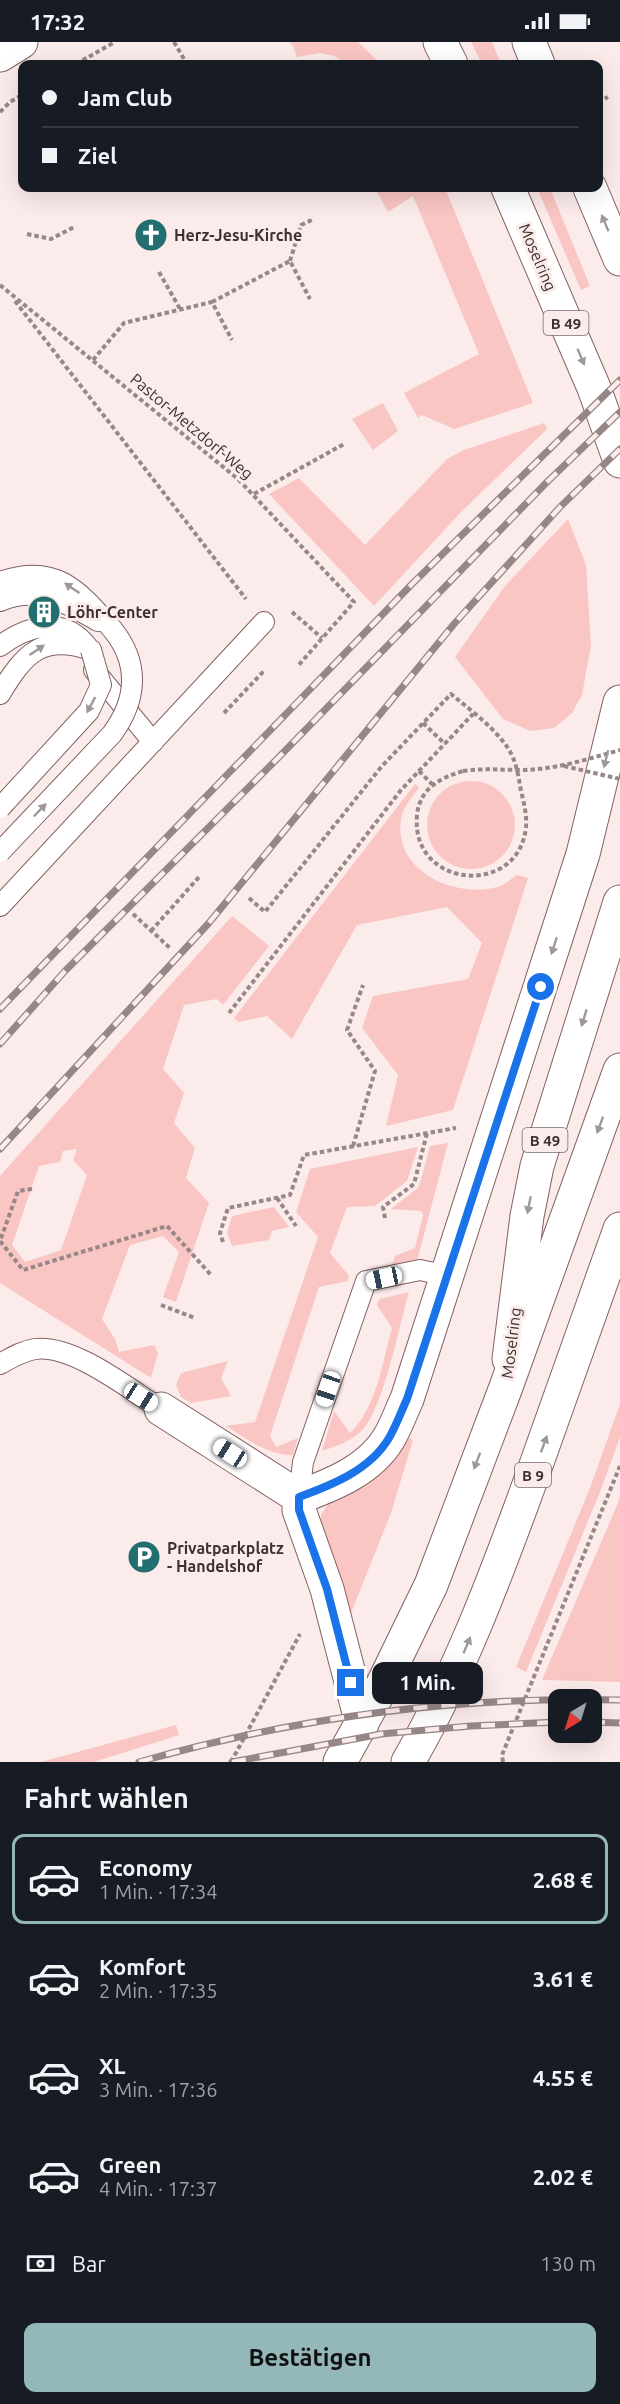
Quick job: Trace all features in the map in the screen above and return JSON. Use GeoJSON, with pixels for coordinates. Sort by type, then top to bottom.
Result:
{"type":"FeatureCollection","features":[{"type":"Feature","properties":{"kind":"main road"},"geometry":{"type":"LineString","coordinates":[[0,55],[21,42]]}},
{"type":"Feature","properties":{"kind":"main road"},"geometry":{"type":"LineString","coordinates":[[529,42],[536,60]]}},
{"type":"Feature","properties":{"kind":"main road","name":"Moselring"},"geometry":{"type":"LineString","coordinates":[[510,192],[594,388],[620,461]]}},
{"type":"Feature","properties":{"kind":"main road"},"geometry":{"type":"LineString","coordinates":[[592,192],[620,259]]}},
{"type":"Feature","properties":{"kind":"main road"},"geometry":{"type":"LineString","coordinates":[[299,1497],[354,1472],[375,1456],[389,1438],[407,1399],[583,854],[620,702]]}},
{"type":"Feature","properties":{"kind":"main road","name":"Moselring"},"geometry":{"type":"LineString","coordinates":[[340,1762],[397,1657],[431,1585],[506,1387],[527,1216],[537,1166],[620,902]]}},
{"type":"Feature","properties":{"kind":"main road"},"geometry":{"type":"LineString","coordinates":[[506,1387],[620,1070]]}},
{"type":"Feature","properties":{"kind":"main road","name":"B 9"},"geometry":{"type":"LineString","coordinates":[[408,1762],[434,1718],[475,1626],[516,1520],[620,1229]]}},
{"type":"Feature","properties":{"kind":"main road"},"geometry":{"type":"LineString","coordinates":[[160,1409],[299,1497]]}},
{"type":"Feature","properties":{"kind":"main road"},"geometry":{"type":"LineString","coordinates":[[299,1497],[299,1510],[327,1589],[362,1724]]}},
{"type":"Feature","properties":{"kind":"main road","name":"B 9"},"geometry":{"type":"LineString","coordinates":[[429,1762],[434,1718]]}},
{"type":"Feature","properties":{"kind":"lane"},"geometry":{"type":"LineString","coordinates":[[0,582],[28,575],[44,575],[60,580],[77,590],[121,641],[130,665],[130,701],[123,719],[112,734],[0,852]]}},
{"type":"Feature","properties":{"kind":"lane"},"geometry":{"type":"LineString","coordinates":[[0,601],[15,595],[41,594],[78,609],[113,630]]}},
{"type":"Feature","properties":{"kind":"lane"},"geometry":{"type":"LineString","coordinates":[[0,906],[264,622]]}},
{"type":"Feature","properties":{"kind":"lane"},"geometry":{"type":"LineString","coordinates":[[0,646],[18,634],[48,627],[63,628],[77,633],[101,685],[89,711],[0,808]]}},
{"type":"Feature","properties":{"kind":"lane"},"geometry":{"type":"LineString","coordinates":[[0,694],[29,655],[46,644],[75,645],[86,653],[153,742]]}},
{"type":"Feature","properties":{"kind":"lane"},"geometry":{"type":"LineString","coordinates":[[299,1497],[306,1454],[366,1281],[420,1270],[448,1276]]}},
{"type":"Feature","properties":{"kind":"lane"},"geometry":{"type":"LineString","coordinates":[[0,1364],[34,1349],[51,1349],[88,1364],[160,1409]]}},
{"type":"Feature","properties":{"kind":"path"},"geometry":{"type":"LineString","coordinates":[[83,60],[115,42]]}},
{"type":"Feature","properties":{"kind":"path"},"geometry":{"type":"LineString","coordinates":[[174,42],[184,59]]}},
{"type":"Feature","properties":{"kind":"path"},"geometry":{"type":"LineString","coordinates":[[0,112],[18,97]]}},
{"type":"Feature","properties":{"kind":"path"},"geometry":{"type":"LineString","coordinates":[[603,100],[608,98]]}},
{"type":"Feature","properties":{"kind":"path"},"geometry":{"type":"LineString","coordinates":[[310,299],[290,261],[301,225],[314,219]]}},
{"type":"Feature","properties":{"kind":"path"},"geometry":{"type":"LineString","coordinates":[[27,234],[51,239],[74,227]]}},
{"type":"Feature","properties":{"kind":"path"},"geometry":{"type":"LineString","coordinates":[[93,360],[124,322],[212,302],[290,261]]}},
{"type":"Feature","properties":{"kind":"path"},"geometry":{"type":"LineString","coordinates":[[159,272],[180,309]]}},
{"type":"Feature","properties":{"kind":"path","name":"Pastor-Metzdorf-Weg"},"geometry":{"type":"LineString","coordinates":[[0,285],[254,494],[354,602],[297,667]]}},
{"type":"Feature","properties":{"kind":"path"},"geometry":{"type":"LineString","coordinates":[[11,296],[264,622]]}},
{"type":"Feature","properties":{"kind":"path"},"geometry":{"type":"LineString","coordinates":[[212,302],[232,340]]}},
{"type":"Feature","properties":{"kind":"path"},"geometry":{"type":"LineString","coordinates":[[254,494],[344,444]]}},
{"type":"Feature","properties":{"kind":"path"},"geometry":{"type":"LineString","coordinates":[[249,898],[265,912],[382,766],[451,694],[497,734],[514,758],[526,818],[523,839],[508,863],[496,871],[479,876],[461,876],[438,866],[428,855],[420,840],[416,824],[417,810],[422,796],[432,784],[463,771],[489,768],[524,770],[563,765],[620,750]]}},
{"type":"Feature","properties":{"kind":"path"},"geometry":{"type":"LineString","coordinates":[[229,1012],[401,790],[473,714]]}},
{"type":"Feature","properties":{"kind":"path"},"geometry":{"type":"LineString","coordinates":[[423,723],[445,744]]}},
{"type":"Feature","properties":{"kind":"path"},"geometry":{"type":"LineString","coordinates":[[563,765],[620,779]]}},
{"type":"Feature","properties":{"kind":"path"},"geometry":{"type":"LineString","coordinates":[[419,771],[432,784]]}},
{"type":"Feature","properties":{"kind":"path"},"geometry":{"type":"LineString","coordinates":[[151,931],[199,877]]}},
{"type":"Feature","properties":{"kind":"path"},"geometry":{"type":"LineString","coordinates":[[133,914],[170,948]]}},
{"type":"Feature","properties":{"kind":"path"},"geometry":{"type":"LineString","coordinates":[[353,1146],[375,1071],[347,1030],[363,985]]}},
{"type":"Feature","properties":{"kind":"path"},"geometry":{"type":"LineString","coordinates":[[286,1209],[304,1155],[462,1127]]}},
{"type":"Feature","properties":{"kind":"path"},"geometry":{"type":"LineString","coordinates":[[385,1218],[383,1207],[414,1184],[427,1133]]}},
{"type":"Feature","properties":{"kind":"path"},"geometry":{"type":"LineString","coordinates":[[32,1189],[18,1191],[0,1241],[24,1270],[167,1226],[211,1275]]}},
{"type":"Feature","properties":{"kind":"path"},"geometry":{"type":"LineString","coordinates":[[224,1242],[220,1233],[228,1208],[290,1195]]}},
{"type":"Feature","properties":{"kind":"path"},"geometry":{"type":"LineString","coordinates":[[277,1198],[296,1226]]}},
{"type":"Feature","properties":{"kind":"path"},"geometry":{"type":"LineString","coordinates":[[161,1305],[195,1318]]}},
{"type":"Feature","properties":{"kind":"path"},"geometry":{"type":"LineString","coordinates":[[503,1762],[502,1755],[620,1466]]}},
{"type":"Feature","properties":{"kind":"path"},"geometry":{"type":"LineString","coordinates":[[231,1762],[304,1626]]}},
{"type":"Feature","properties":{"kind":"shaded area"},"geometry":{"type":"Polygon","coordinates":[[[289,42],[358,42],[377,60],[340,60],[320,53],[297,57],[289,42]]]}},
{"type":"Feature","properties":{"kind":"shaded area"},"geometry":{"type":"Polygon","coordinates":[[[471,42],[492,42],[499,60],[480,60],[471,42]]]}},
{"type":"Feature","properties":{"kind":"shaded area"},"geometry":{"type":"Polygon","coordinates":[[[377,192],[447,192],[533,403],[454,429],[422,415],[418,418],[404,393],[479,354],[413,196],[388,212],[377,192]]]}},
{"type":"Feature","properties":{"kind":"shaded area"},"geometry":{"type":"Polygon","coordinates":[[[539,192],[552,192],[590,286],[581,290],[539,192]]]}},
{"type":"Feature","properties":{"kind":"shaded area"},"geometry":{"type":"Polygon","coordinates":[[[383,403],[398,431],[373,450],[352,419],[383,403]]]}},
{"type":"Feature","properties":{"kind":"shaded area"},"geometry":{"type":"Polygon","coordinates":[[[544,423],[547,429],[461,512],[374,606],[269,494],[299,478],[365,545],[447,459],[464,450],[544,423]]]}},
{"type":"Feature","properties":{"kind":"shaded area"},"geometry":{"type":"Polygon","coordinates":[[[568,519],[586,565],[591,645],[582,695],[572,713],[554,728],[530,731],[503,719],[455,657],[505,586],[568,519]]]}},
{"type":"Feature","properties":{"kind":"shaded area"},"geometry":{"type":"Polygon","coordinates":[[[471,781],[496,788],[508,800],[515,825],[508,850],[496,862],[471,869],[446,862],[434,850],[427,825],[434,800],[446,788],[471,781]]]}},
{"type":"Feature","properties":{"kind":"shaded area"},"geometry":{"type":"Polygon","coordinates":[[[415,784],[419,788],[403,811],[401,838],[407,854],[417,867],[446,885],[463,889],[480,890],[497,887],[517,875],[528,878],[453,1110],[386,1126],[398,1075],[362,1028],[373,996],[468,979],[482,943],[447,907],[357,925],[292,1039],[267,1016],[239,1022],[234,1018],[415,784]]]}},
{"type":"Feature","properties":{"kind":"shaded area"},"geometry":{"type":"Polygon","coordinates":[[[232,916],[269,946],[223,1005],[217,999],[184,1005],[163,1069],[184,1093],[174,1123],[195,1148],[186,1178],[209,1203],[176,1302],[163,1297],[179,1252],[163,1236],[130,1245],[102,1319],[115,1339],[119,1352],[154,1345],[158,1353],[151,1378],[0,1283],[0,1176],[232,916]],[[77,1149],[63,1151],[60,1162],[39,1166],[12,1245],[25,1262],[61,1250],[87,1175],[73,1160],[77,1149]]]}},
{"type":"Feature","properties":{"kind":"shaded area"},"geometry":{"type":"Polygon","coordinates":[[[448,1143],[417,1261],[391,1268],[395,1256],[415,1248],[423,1215],[421,1211],[391,1209],[419,1187],[430,1146],[448,1143]]]}},
{"type":"Feature","properties":{"kind":"shaded area"},"geometry":{"type":"Polygon","coordinates":[[[418,1147],[407,1181],[375,1206],[347,1207],[330,1253],[349,1276],[348,1281],[319,1287],[270,1436],[276,1447],[298,1438],[293,1455],[275,1452],[258,1445],[226,1426],[255,1422],[318,1237],[296,1212],[310,1169],[418,1147]]]}},
{"type":"Feature","properties":{"kind":"shaded area"},"geometry":{"type":"Polygon","coordinates":[[[274,1207],[289,1227],[272,1231],[269,1240],[232,1246],[227,1233],[232,1216],[274,1207]]]}},
{"type":"Feature","properties":{"kind":"shaded area"},"geometry":{"type":"Polygon","coordinates":[[[409,1292],[384,1385],[370,1419],[354,1437],[322,1451],[334,1411],[350,1433],[367,1411],[373,1398],[392,1328],[377,1305],[379,1299],[409,1292]]]}},
{"type":"Feature","properties":{"kind":"shaded area"},"geometry":{"type":"Polygon","coordinates":[[[228,1361],[221,1378],[231,1396],[191,1403],[181,1397],[176,1385],[181,1373],[228,1361]]]}},
{"type":"Feature","properties":{"kind":"shaded area"},"geometry":{"type":"Polygon","coordinates":[[[620,1404],[620,1437],[600,1492],[526,1672],[516,1667],[590,1488],[620,1404]]]}},
{"type":"Feature","properties":{"kind":"shaded area"},"geometry":{"type":"Polygon","coordinates":[[[405,1436],[413,1440],[391,1513],[347,1623],[321,1530],[321,1515],[330,1501],[405,1436]]]}},
{"type":"Feature","properties":{"kind":"shaded area"},"geometry":{"type":"Polygon","coordinates":[[[620,1496],[620,1682],[542,1680],[618,1503],[620,1496]]]}},
{"type":"Feature","properties":{"kind":"shaded area"},"geometry":{"type":"Polygon","coordinates":[[[176,1725],[179,1735],[94,1762],[41,1762],[176,1725]]]}},
{"type":"Feature","properties":{"kind":"railway"},"geometry":{"type":"LineString","coordinates":[[0,1009],[412,584],[620,380]]}},
{"type":"Feature","properties":{"kind":"railway"},"geometry":{"type":"LineString","coordinates":[[0,1044],[65,971],[277,759],[548,481],[620,412]]}},
{"type":"Feature","properties":{"kind":"railway"},"geometry":{"type":"LineString","coordinates":[[0,1149],[208,924],[454,624],[561,506],[620,449]]}},
{"type":"Feature","properties":{"kind":"railway"},"geometry":{"type":"LineString","coordinates":[[139,1762],[258,1733],[377,1713],[498,1702],[620,1700]]}},
{"type":"Feature","properties":{"kind":"railway"},"geometry":{"type":"LineString","coordinates":[[232,1762],[381,1734],[548,1722]]}},
{"type":"Feature","properties":{"kind":"railway"},"geometry":{"type":"LineString","coordinates":[[602,1722],[620,1723]]}},
{"type":"Feature","properties":{"kind":"place","name":"Herz-Jesu-Kirche"},"geometry":{"type":"Point","coordinates":[151,235]}},
{"type":"Feature","properties":{"kind":"place","name":"Löhr-Center"},"geometry":{"type":"Point","coordinates":[44,612]}},
{"type":"Feature","properties":{"kind":"place","name":"Privatparkplatz - Handelshof"},"geometry":{"type":"Point","coordinates":[144,1557]}},
{"type":"Feature","properties":{"kind":"route"},"geometry":{"type":"LineString","coordinates":[[351,1683],[327,1589],[305,1532],[299,1510],[299,1497],[324,1488],[354,1472],[375,1456],[389,1438],[407,1399],[541,987]]}}]}
